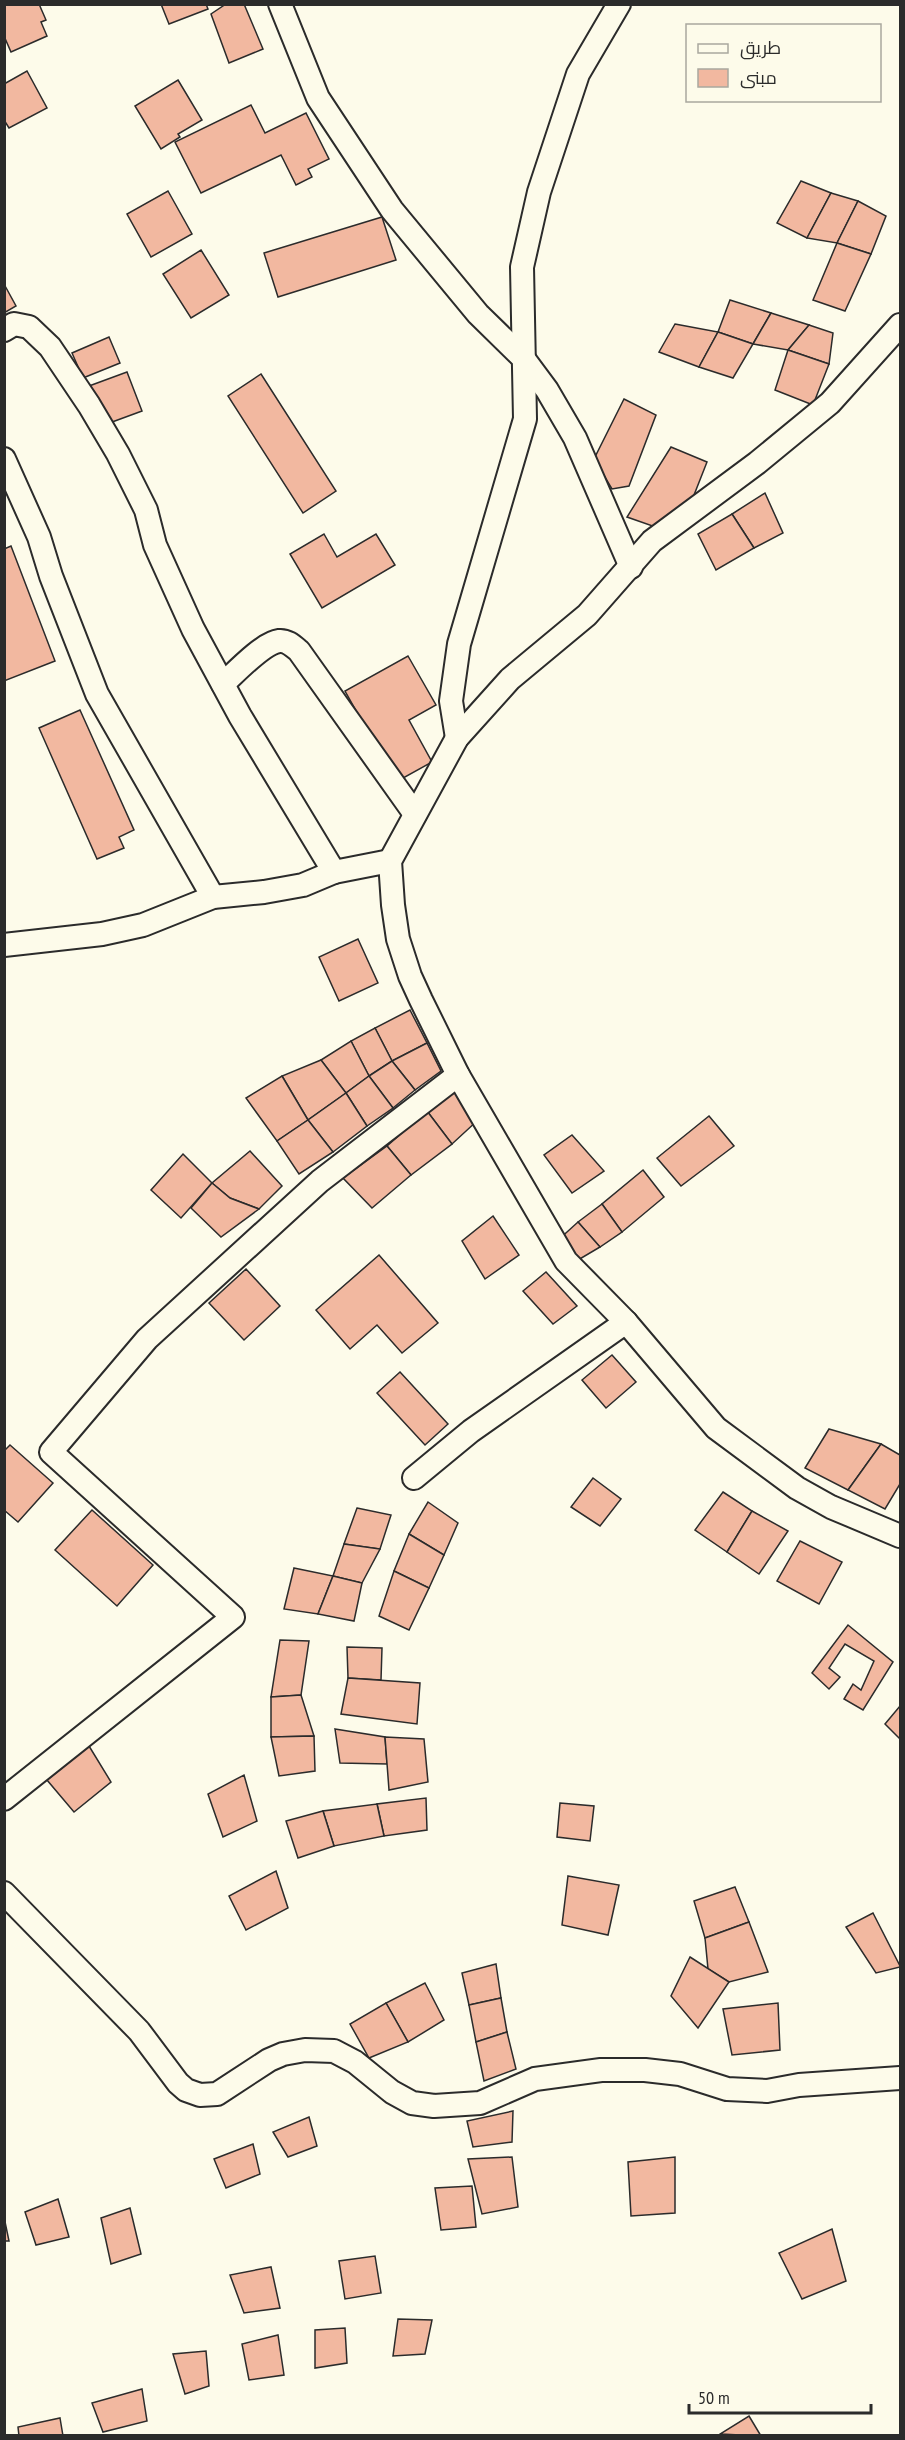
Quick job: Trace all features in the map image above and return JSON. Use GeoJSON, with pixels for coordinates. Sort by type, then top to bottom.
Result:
{"type":"FeatureCollection","features":[{"type":"Feature","properties":{"kind":"street"},"geometry":{"type":"LineString","coordinates":[[280,4],[318,98],[392,210],[478,314],[524,359],[547,390],[575,438],[631,567]]}},
{"type":"Feature","properties":{"kind":"street"},"geometry":{"type":"LineString","coordinates":[[458,738],[450,701],[459,644],[525,419],[522,267],[539,192],[578,74],[619,4]]}},
{"type":"Feature","properties":{"kind":"street"},"geometry":{"type":"LineString","coordinates":[[4,330],[14,324],[29,327],[50,347],[90,405],[146,510],[155,545],[193,629],[334,872]]}},
{"type":"Feature","properties":{"kind":"street"},"geometry":{"type":"LineString","coordinates":[[900,325],[830,403],[757,463],[652,541],[587,615],[510,679],[458,738],[390,861],[396,927],[410,976],[458,1075],[566,1261],[626,1322],[716,1428],[796,1488],[831,1507],[900,1536]]}},
{"type":"Feature","properties":{"kind":"street"},"geometry":{"type":"LineString","coordinates":[[4,459],[39,537],[51,576],[98,694],[213,897]]}},
{"type":"Feature","properties":{"kind":"street"},"geometry":{"type":"LineString","coordinates":[[223,684],[266,647],[278,641],[289,643],[299,651],[415,814]]}},
{"type":"Feature","properties":{"kind":"street"},"geometry":{"type":"LineString","coordinates":[[4,945],[102,934],[143,925],[213,897],[303,885],[334,872],[390,861]]}},
{"type":"Feature","properties":{"kind":"street"},"geometry":{"type":"LineString","coordinates":[[4,1799],[233,1617],[51,1452],[156,1331],[320,1181],[458,1075]]}},
{"type":"Feature","properties":{"kind":"street"},"geometry":{"type":"LineString","coordinates":[[414,1478],[471,1431],[626,1322]]}},
{"type":"Feature","properties":{"kind":"street"},"geometry":{"type":"LineString","coordinates":[[4,1893],[139,2031],[177,2083],[186,2090],[200,2095],[217,2094],[268,2060],[305,2050],[334,2051],[354,2062],[392,2092],[412,2103],[434,2106],[480,2103],[535,2079],[601,2070],[645,2070],[680,2074],[727,2089],[767,2091],[799,2085],[900,2078]]}},
{"type":"Feature","properties":{"kind":"building"},"geometry":{"type":"Polygon","coordinates":[[[4,4],[39,4],[46,20],[41,22],[47,36],[11,52],[4,36],[4,4]]]}},
{"type":"Feature","properties":{"kind":"building"},"geometry":{"type":"Polygon","coordinates":[[[161,4],[206,4],[208,9],[169,24],[161,4]]]}},
{"type":"Feature","properties":{"kind":"building"},"geometry":{"type":"Polygon","coordinates":[[[226,4],[244,4],[263,49],[229,63],[211,14],[226,4]]]}},
{"type":"Feature","properties":{"kind":"building"},"geometry":{"type":"Polygon","coordinates":[[[27,71],[47,108],[9,128],[4,120],[4,84],[27,71]]]}},
{"type":"Feature","properties":{"kind":"building"},"geometry":{"type":"Polygon","coordinates":[[[178,80],[202,120],[178,134],[180,137],[161,149],[135,106],[178,80]]]}},
{"type":"Feature","properties":{"kind":"building"},"geometry":{"type":"Polygon","coordinates":[[[251,105],[265,133],[306,113],[329,159],[308,169],[312,177],[296,185],[281,155],[201,193],[175,142],[251,105]]]}},
{"type":"Feature","properties":{"kind":"building"},"geometry":{"type":"Polygon","coordinates":[[[801,181],[831,193],[807,238],[777,223],[801,181]]]}},
{"type":"Feature","properties":{"kind":"building"},"geometry":{"type":"Polygon","coordinates":[[[168,191],[192,234],[151,257],[127,214],[168,191]]]}},
{"type":"Feature","properties":{"kind":"building"},"geometry":{"type":"Polygon","coordinates":[[[831,193],[858,201],[837,243],[807,238],[831,193]]]}},
{"type":"Feature","properties":{"kind":"building"},"geometry":{"type":"Polygon","coordinates":[[[858,201],[886,216],[871,254],[837,243],[858,201]]]}},
{"type":"Feature","properties":{"kind":"building"},"geometry":{"type":"Polygon","coordinates":[[[382,217],[396,260],[278,297],[264,253],[382,217]]]}},
{"type":"Feature","properties":{"kind":"building"},"geometry":{"type":"Polygon","coordinates":[[[837,243],[871,254],[845,311],[813,300],[837,243]]]}},
{"type":"Feature","properties":{"kind":"building"},"geometry":{"type":"Polygon","coordinates":[[[201,250],[229,295],[191,318],[163,274],[201,250]]]}},
{"type":"Feature","properties":{"kind":"building"},"geometry":{"type":"Polygon","coordinates":[[[4,284],[16,306],[4,313],[4,284]]]}},
{"type":"Feature","properties":{"kind":"building"},"geometry":{"type":"Polygon","coordinates":[[[730,300],[771,313],[753,344],[718,332],[730,300]]]}},
{"type":"Feature","properties":{"kind":"building"},"geometry":{"type":"Polygon","coordinates":[[[771,313],[809,325],[788,350],[753,344],[771,313]]]}},
{"type":"Feature","properties":{"kind":"building"},"geometry":{"type":"Polygon","coordinates":[[[675,324],[718,332],[699,367],[659,352],[675,324]]]}},
{"type":"Feature","properties":{"kind":"building"},"geometry":{"type":"Polygon","coordinates":[[[809,325],[833,333],[829,364],[788,350],[809,325]]]}},
{"type":"Feature","properties":{"kind":"building"},"geometry":{"type":"Polygon","coordinates":[[[718,332],[753,344],[733,378],[699,367],[718,332]]]}},
{"type":"Feature","properties":{"kind":"building"},"geometry":{"type":"Polygon","coordinates":[[[109,337],[120,363],[83,378],[72,353],[109,337]]]}},
{"type":"Feature","properties":{"kind":"building"},"geometry":{"type":"Polygon","coordinates":[[[788,350],[829,364],[813,405],[775,390],[788,350]]]}},
{"type":"Feature","properties":{"kind":"building"},"geometry":{"type":"Polygon","coordinates":[[[127,372],[142,411],[104,425],[89,386],[127,372]]]}},
{"type":"Feature","properties":{"kind":"building"},"geometry":{"type":"Polygon","coordinates":[[[261,374],[336,491],[303,513],[228,396],[261,374]]]}},
{"type":"Feature","properties":{"kind":"building"},"geometry":{"type":"Polygon","coordinates":[[[624,399],[656,415],[629,486],[612,489],[594,459],[624,399]]]}},
{"type":"Feature","properties":{"kind":"building"},"geometry":{"type":"Polygon","coordinates":[[[671,447],[707,462],[694,495],[661,529],[627,517],[671,447]]]}},
{"type":"Feature","properties":{"kind":"building"},"geometry":{"type":"Polygon","coordinates":[[[765,493],[783,533],[754,548],[732,514],[765,493]]]}},
{"type":"Feature","properties":{"kind":"building"},"geometry":{"type":"Polygon","coordinates":[[[732,514],[754,548],[716,570],[698,534],[732,514]]]}},
{"type":"Feature","properties":{"kind":"building"},"geometry":{"type":"Polygon","coordinates":[[[324,534],[337,557],[376,534],[395,565],[322,608],[290,554],[324,534]]]}},
{"type":"Feature","properties":{"kind":"building"},"geometry":{"type":"Polygon","coordinates":[[[11,546],[55,661],[4,681],[4,549],[11,546]]]}},
{"type":"Feature","properties":{"kind":"building"},"geometry":{"type":"Polygon","coordinates":[[[408,656],[436,705],[409,720],[432,762],[396,782],[345,691],[408,656]]]}},
{"type":"Feature","properties":{"kind":"building"},"geometry":{"type":"Polygon","coordinates":[[[80,710],[134,830],[119,837],[124,848],[97,859],[39,728],[80,710]]]}},
{"type":"Feature","properties":{"kind":"building"},"geometry":{"type":"Polygon","coordinates":[[[358,939],[378,983],[339,1001],[319,957],[358,939]]]}},
{"type":"Feature","properties":{"kind":"building"},"geometry":{"type":"Polygon","coordinates":[[[410,1010],[427,1043],[392,1061],[375,1028],[410,1010]]]}},
{"type":"Feature","properties":{"kind":"building"},"geometry":{"type":"Polygon","coordinates":[[[375,1028],[392,1061],[369,1076],[351,1041],[375,1028]]]}},
{"type":"Feature","properties":{"kind":"building"},"geometry":{"type":"Polygon","coordinates":[[[351,1041],[369,1076],[346,1093],[321,1060],[351,1041]]]}},
{"type":"Feature","properties":{"kind":"building"},"geometry":{"type":"Polygon","coordinates":[[[427,1043],[441,1071],[415,1090],[392,1061],[427,1043]]]}},
{"type":"Feature","properties":{"kind":"building"},"geometry":{"type":"Polygon","coordinates":[[[321,1060],[346,1093],[308,1120],[282,1076],[321,1060]]]}},
{"type":"Feature","properties":{"kind":"building"},"geometry":{"type":"Polygon","coordinates":[[[392,1061],[415,1090],[393,1108],[369,1076],[392,1061]]]}},
{"type":"Feature","properties":{"kind":"building"},"geometry":{"type":"Polygon","coordinates":[[[282,1076],[308,1120],[277,1141],[246,1098],[282,1076]]]}},
{"type":"Feature","properties":{"kind":"building"},"geometry":{"type":"Polygon","coordinates":[[[369,1076],[393,1108],[367,1126],[346,1093],[369,1076]]]}},
{"type":"Feature","properties":{"kind":"building"},"geometry":{"type":"Polygon","coordinates":[[[452,1088],[478,1120],[452,1144],[427,1111],[452,1088]]]}},
{"type":"Feature","properties":{"kind":"building"},"geometry":{"type":"Polygon","coordinates":[[[346,1093],[367,1126],[333,1152],[308,1120],[346,1093]]]}},
{"type":"Feature","properties":{"kind":"building"},"geometry":{"type":"Polygon","coordinates":[[[427,1111],[452,1144],[411,1175],[387,1146],[427,1111]]]}},
{"type":"Feature","properties":{"kind":"building"},"geometry":{"type":"Polygon","coordinates":[[[709,1116],[734,1146],[681,1186],[657,1158],[709,1116]]]}},
{"type":"Feature","properties":{"kind":"building"},"geometry":{"type":"Polygon","coordinates":[[[308,1120],[333,1152],[299,1174],[277,1141],[308,1120]]]}},
{"type":"Feature","properties":{"kind":"building"},"geometry":{"type":"Polygon","coordinates":[[[572,1135],[604,1171],[572,1193],[544,1155],[572,1135]]]}},
{"type":"Feature","properties":{"kind":"building"},"geometry":{"type":"Polygon","coordinates":[[[387,1146],[411,1175],[372,1208],[343,1178],[387,1146]]]}},
{"type":"Feature","properties":{"kind":"building"},"geometry":{"type":"Polygon","coordinates":[[[250,1151],[282,1186],[259,1209],[230,1198],[212,1183],[250,1151]]]}},
{"type":"Feature","properties":{"kind":"building"},"geometry":{"type":"Polygon","coordinates":[[[183,1154],[212,1183],[181,1218],[151,1190],[183,1154]]]}},
{"type":"Feature","properties":{"kind":"building"},"geometry":{"type":"Polygon","coordinates":[[[643,1170],[664,1197],[622,1232],[602,1204],[643,1170]]]}},
{"type":"Feature","properties":{"kind":"building"},"geometry":{"type":"Polygon","coordinates":[[[212,1183],[230,1198],[259,1209],[221,1237],[191,1208],[212,1183]]]}},
{"type":"Feature","properties":{"kind":"building"},"geometry":{"type":"Polygon","coordinates":[[[602,1204],[622,1232],[600,1247],[578,1222],[602,1204]]]}},
{"type":"Feature","properties":{"kind":"building"},"geometry":{"type":"Polygon","coordinates":[[[493,1216],[519,1255],[485,1279],[462,1241],[493,1216]]]}},
{"type":"Feature","properties":{"kind":"building"},"geometry":{"type":"Polygon","coordinates":[[[578,1222],[600,1247],[573,1263],[556,1242],[578,1222]]]}},
{"type":"Feature","properties":{"kind":"building"},"geometry":{"type":"Polygon","coordinates":[[[379,1255],[438,1323],[402,1353],[377,1325],[350,1349],[316,1310],[379,1255]]]}},
{"type":"Feature","properties":{"kind":"building"},"geometry":{"type":"Polygon","coordinates":[[[246,1269],[280,1306],[244,1340],[209,1303],[246,1269]]]}},
{"type":"Feature","properties":{"kind":"building"},"geometry":{"type":"Polygon","coordinates":[[[546,1272],[577,1306],[553,1324],[523,1291],[546,1272]]]}},
{"type":"Feature","properties":{"kind":"building"},"geometry":{"type":"Polygon","coordinates":[[[612,1355],[636,1382],[606,1408],[582,1380],[612,1355]]]}},
{"type":"Feature","properties":{"kind":"building"},"geometry":{"type":"Polygon","coordinates":[[[400,1372],[448,1424],[425,1445],[377,1393],[400,1372]]]}},
{"type":"Feature","properties":{"kind":"building"},"geometry":{"type":"Polygon","coordinates":[[[829,1429],[881,1444],[848,1490],[805,1468],[829,1429]]]}},
{"type":"Feature","properties":{"kind":"building"},"geometry":{"type":"Polygon","coordinates":[[[881,1444],[900,1455],[900,1484],[885,1509],[848,1490],[881,1444]]]}},
{"type":"Feature","properties":{"kind":"building"},"geometry":{"type":"Polygon","coordinates":[[[10,1445],[53,1483],[18,1522],[4,1510],[4,1451],[10,1445]]]}},
{"type":"Feature","properties":{"kind":"building"},"geometry":{"type":"Polygon","coordinates":[[[593,1478],[621,1499],[600,1526],[571,1507],[593,1478]]]}},
{"type":"Feature","properties":{"kind":"building"},"geometry":{"type":"Polygon","coordinates":[[[723,1492],[752,1511],[727,1552],[695,1530],[723,1492]]]}},
{"type":"Feature","properties":{"kind":"building"},"geometry":{"type":"Polygon","coordinates":[[[428,1502],[458,1523],[444,1555],[409,1534],[428,1502]]]}},
{"type":"Feature","properties":{"kind":"building"},"geometry":{"type":"Polygon","coordinates":[[[357,1508],[391,1515],[380,1549],[344,1544],[357,1508]]]}},
{"type":"Feature","properties":{"kind":"building"},"geometry":{"type":"Polygon","coordinates":[[[92,1510],[153,1565],[117,1606],[55,1550],[92,1510]]]}},
{"type":"Feature","properties":{"kind":"building"},"geometry":{"type":"Polygon","coordinates":[[[752,1511],[788,1531],[759,1574],[727,1552],[752,1511]]]}},
{"type":"Feature","properties":{"kind":"building"},"geometry":{"type":"Polygon","coordinates":[[[409,1534],[444,1555],[429,1588],[394,1571],[409,1534]]]}},
{"type":"Feature","properties":{"kind":"building"},"geometry":{"type":"Polygon","coordinates":[[[800,1541],[842,1562],[819,1604],[777,1581],[800,1541]]]}},
{"type":"Feature","properties":{"kind":"building"},"geometry":{"type":"Polygon","coordinates":[[[344,1544],[380,1549],[362,1583],[333,1576],[344,1544]]]}},
{"type":"Feature","properties":{"kind":"building"},"geometry":{"type":"Polygon","coordinates":[[[294,1568],[333,1576],[318,1614],[284,1609],[294,1568]]]}},
{"type":"Feature","properties":{"kind":"building"},"geometry":{"type":"Polygon","coordinates":[[[394,1571],[429,1588],[409,1630],[379,1616],[394,1571]]]}},
{"type":"Feature","properties":{"kind":"building"},"geometry":{"type":"Polygon","coordinates":[[[333,1576],[362,1583],[354,1621],[318,1614],[333,1576]]]}},
{"type":"Feature","properties":{"kind":"building"},"geometry":{"type":"Polygon","coordinates":[[[848,1625],[893,1662],[863,1710],[844,1699],[853,1684],[861,1690],[874,1661],[845,1644],[829,1668],[840,1677],[829,1689],[812,1673],[848,1625]]]}},
{"type":"Feature","properties":{"kind":"building"},"geometry":{"type":"Polygon","coordinates":[[[280,1640],[309,1641],[301,1695],[271,1697],[280,1640]]]}},
{"type":"Feature","properties":{"kind":"building"},"geometry":{"type":"Polygon","coordinates":[[[347,1647],[382,1648],[381,1680],[348,1678],[347,1647]]]}},
{"type":"Feature","properties":{"kind":"building"},"geometry":{"type":"Polygon","coordinates":[[[348,1678],[420,1683],[417,1724],[341,1714],[348,1678]]]}},
{"type":"Feature","properties":{"kind":"building"},"geometry":{"type":"Polygon","coordinates":[[[301,1695],[314,1736],[271,1737],[271,1697],[301,1695]]]}},
{"type":"Feature","properties":{"kind":"building"},"geometry":{"type":"Polygon","coordinates":[[[900,1706],[900,1739],[885,1724],[900,1706]]]}},
{"type":"Feature","properties":{"kind":"building"},"geometry":{"type":"Polygon","coordinates":[[[335,1729],[385,1737],[387,1764],[340,1763],[335,1729]]]}},
{"type":"Feature","properties":{"kind":"building"},"geometry":{"type":"Polygon","coordinates":[[[314,1736],[315,1771],[279,1776],[271,1737],[314,1736]]]}},
{"type":"Feature","properties":{"kind":"building"},"geometry":{"type":"Polygon","coordinates":[[[385,1737],[424,1739],[428,1782],[389,1790],[385,1737]]]}},
{"type":"Feature","properties":{"kind":"building"},"geometry":{"type":"Polygon","coordinates":[[[89,1746],[111,1782],[74,1812],[47,1780],[89,1746]]]}},
{"type":"Feature","properties":{"kind":"building"},"geometry":{"type":"Polygon","coordinates":[[[244,1775],[257,1821],[223,1837],[208,1794],[244,1775]]]}},
{"type":"Feature","properties":{"kind":"building"},"geometry":{"type":"Polygon","coordinates":[[[426,1798],[427,1830],[384,1836],[377,1804],[426,1798]]]}},
{"type":"Feature","properties":{"kind":"building"},"geometry":{"type":"Polygon","coordinates":[[[560,1803],[594,1806],[590,1841],[557,1837],[560,1803]]]}},
{"type":"Feature","properties":{"kind":"building"},"geometry":{"type":"Polygon","coordinates":[[[377,1804],[384,1836],[334,1846],[323,1811],[377,1804]]]}},
{"type":"Feature","properties":{"kind":"building"},"geometry":{"type":"Polygon","coordinates":[[[323,1811],[334,1846],[298,1858],[286,1821],[323,1811]]]}},
{"type":"Feature","properties":{"kind":"building"},"geometry":{"type":"Polygon","coordinates":[[[276,1871],[288,1908],[246,1930],[229,1896],[276,1871]]]}},
{"type":"Feature","properties":{"kind":"building"},"geometry":{"type":"Polygon","coordinates":[[[568,1876],[619,1885],[608,1935],[562,1925],[568,1876]]]}},
{"type":"Feature","properties":{"kind":"building"},"geometry":{"type":"Polygon","coordinates":[[[735,1887],[749,1922],[705,1938],[694,1901],[735,1887]]]}},
{"type":"Feature","properties":{"kind":"building"},"geometry":{"type":"Polygon","coordinates":[[[873,1913],[900,1967],[876,1973],[846,1927],[873,1913]]]}},
{"type":"Feature","properties":{"kind":"building"},"geometry":{"type":"Polygon","coordinates":[[[749,1922],[768,1972],[729,1982],[708,1969],[705,1938],[749,1922]]]}},
{"type":"Feature","properties":{"kind":"building"},"geometry":{"type":"Polygon","coordinates":[[[690,1957],[729,1982],[698,2028],[671,1996],[690,1957]]]}},
{"type":"Feature","properties":{"kind":"building"},"geometry":{"type":"Polygon","coordinates":[[[496,1964],[501,1998],[469,2005],[462,1973],[496,1964]]]}},
{"type":"Feature","properties":{"kind":"building"},"geometry":{"type":"Polygon","coordinates":[[[425,1983],[444,2020],[408,2042],[386,2003],[425,1983]]]}},
{"type":"Feature","properties":{"kind":"building"},"geometry":{"type":"Polygon","coordinates":[[[501,1998],[507,2032],[476,2042],[469,2005],[501,1998]]]}},
{"type":"Feature","properties":{"kind":"building"},"geometry":{"type":"Polygon","coordinates":[[[386,2003],[408,2042],[369,2058],[350,2024],[386,2003]]]}},
{"type":"Feature","properties":{"kind":"building"},"geometry":{"type":"Polygon","coordinates":[[[778,2003],[780,2050],[732,2055],[723,2009],[778,2003]]]}},
{"type":"Feature","properties":{"kind":"building"},"geometry":{"type":"Polygon","coordinates":[[[507,2032],[516,2069],[484,2081],[476,2042],[507,2032]]]}},
{"type":"Feature","properties":{"kind":"building"},"geometry":{"type":"Polygon","coordinates":[[[513,2111],[512,2142],[473,2147],[467,2121],[513,2111]]]}},
{"type":"Feature","properties":{"kind":"building"},"geometry":{"type":"Polygon","coordinates":[[[309,2117],[317,2146],[288,2157],[273,2132],[309,2117]]]}},
{"type":"Feature","properties":{"kind":"building"},"geometry":{"type":"Polygon","coordinates":[[[253,2144],[260,2174],[226,2188],[214,2159],[253,2144]]]}},
{"type":"Feature","properties":{"kind":"building"},"geometry":{"type":"Polygon","coordinates":[[[512,2157],[518,2207],[482,2214],[468,2159],[512,2157]]]}},
{"type":"Feature","properties":{"kind":"building"},"geometry":{"type":"Polygon","coordinates":[[[675,2157],[675,2213],[631,2216],[628,2162],[675,2157]]]}},
{"type":"Feature","properties":{"kind":"building"},"geometry":{"type":"Polygon","coordinates":[[[472,2186],[476,2227],[441,2230],[435,2188],[472,2186]]]}},
{"type":"Feature","properties":{"kind":"building"},"geometry":{"type":"Polygon","coordinates":[[[58,2199],[69,2237],[36,2245],[25,2212],[58,2199]]]}},
{"type":"Feature","properties":{"kind":"building"},"geometry":{"type":"Polygon","coordinates":[[[130,2208],[141,2254],[111,2264],[101,2218],[130,2208]]]}},
{"type":"Feature","properties":{"kind":"building"},"geometry":{"type":"Polygon","coordinates":[[[4,2217],[9,2241],[4,2241],[4,2217]]]}},
{"type":"Feature","properties":{"kind":"building"},"geometry":{"type":"Polygon","coordinates":[[[832,2229],[846,2281],[802,2299],[779,2253],[832,2229]]]}},
{"type":"Feature","properties":{"kind":"building"},"geometry":{"type":"Polygon","coordinates":[[[375,2256],[381,2293],[345,2299],[339,2261],[375,2256]]]}},
{"type":"Feature","properties":{"kind":"building"},"geometry":{"type":"Polygon","coordinates":[[[271,2267],[280,2308],[244,2313],[230,2275],[271,2267]]]}},
{"type":"Feature","properties":{"kind":"building"},"geometry":{"type":"Polygon","coordinates":[[[398,2319],[432,2320],[425,2354],[393,2356],[398,2319]]]}},
{"type":"Feature","properties":{"kind":"building"},"geometry":{"type":"Polygon","coordinates":[[[345,2328],[347,2363],[315,2368],[315,2330],[345,2328]]]}},
{"type":"Feature","properties":{"kind":"building"},"geometry":{"type":"Polygon","coordinates":[[[278,2335],[284,2375],[249,2380],[242,2344],[278,2335]]]}},
{"type":"Feature","properties":{"kind":"building"},"geometry":{"type":"Polygon","coordinates":[[[206,2351],[209,2386],[185,2394],[173,2354],[206,2351]]]}},
{"type":"Feature","properties":{"kind":"building"},"geometry":{"type":"Polygon","coordinates":[[[142,2389],[147,2421],[103,2432],[92,2403],[142,2389]]]}},
{"type":"Feature","properties":{"kind":"building"},"geometry":{"type":"Polygon","coordinates":[[[749,2416],[761,2436],[720,2434],[749,2416]]]}},
{"type":"Feature","properties":{"kind":"building"},"geometry":{"type":"Polygon","coordinates":[[[60,2418],[63,2436],[19,2436],[18,2427],[60,2418]]]}}]}
